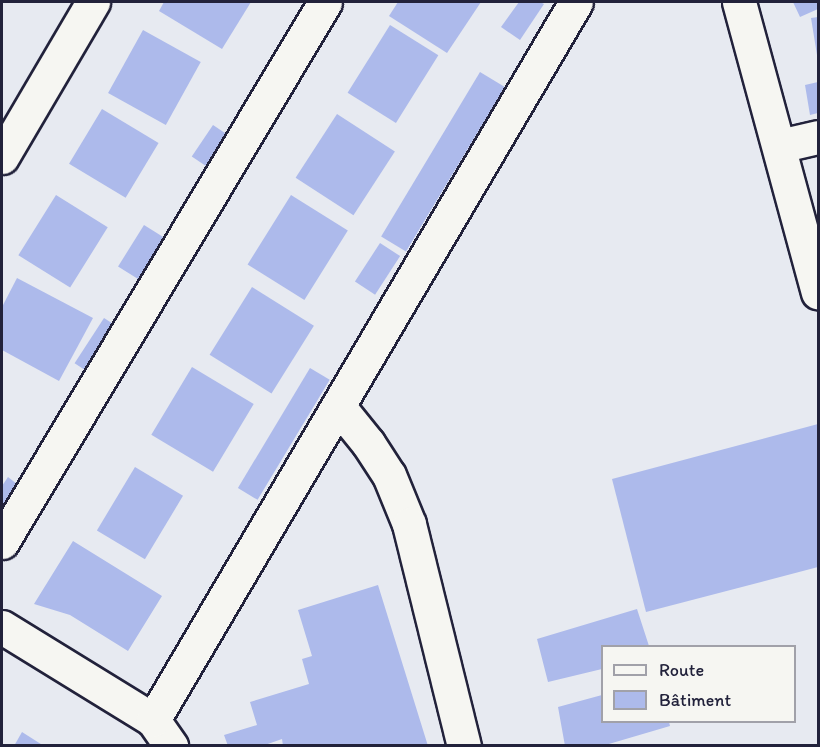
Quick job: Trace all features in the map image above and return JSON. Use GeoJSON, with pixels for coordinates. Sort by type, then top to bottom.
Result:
{"type":"FeatureCollection","features":[{"type":"Feature","properties":{"kind":"street"},"geometry":{"type":"LineString","coordinates":[[2,157],[93,2]]}},
{"type":"Feature","properties":{"kind":"street"},"geometry":{"type":"LineString","coordinates":[[2,542],[325,2]]}},
{"type":"Feature","properties":{"kind":"street"},"geometry":{"type":"LineString","coordinates":[[2,627],[162,733],[338,406],[576,2]]}},
{"type":"Feature","properties":{"kind":"street"},"geometry":{"type":"LineString","coordinates":[[739,2],[819,292]]}},
{"type":"Feature","properties":{"kind":"street"},"geometry":{"type":"LineString","coordinates":[[779,146],[819,137]]}},
{"type":"Feature","properties":{"kind":"street"},"geometry":{"type":"LineString","coordinates":[[338,406],[368,443],[389,476],[409,524],[464,746]]}},
{"type":"Feature","properties":{"kind":"building"},"geometry":{"type":"Polygon","coordinates":[[[164,2],[251,2],[222,49],[159,11],[164,2]]]}},
{"type":"Feature","properties":{"kind":"building"},"geometry":{"type":"Polygon","coordinates":[[[398,2],[481,2],[447,53],[389,16],[398,2]]]}},
{"type":"Feature","properties":{"kind":"building"},"geometry":{"type":"Polygon","coordinates":[[[519,2],[544,4],[520,40],[501,27],[519,2]]]}},
{"type":"Feature","properties":{"kind":"building"},"geometry":{"type":"Polygon","coordinates":[[[793,2],[818,2],[818,9],[800,17],[793,2]]]}},
{"type":"Feature","properties":{"kind":"building"},"geometry":{"type":"Polygon","coordinates":[[[818,17],[818,55],[817,55],[811,18],[818,17]]]}},
{"type":"Feature","properties":{"kind":"building"},"geometry":{"type":"Polygon","coordinates":[[[390,25],[438,55],[396,123],[348,93],[390,25]]]}},
{"type":"Feature","properties":{"kind":"building"},"geometry":{"type":"Polygon","coordinates":[[[143,30],[201,62],[166,125],[108,93],[143,30]]]}},
{"type":"Feature","properties":{"kind":"building"},"geometry":{"type":"Polygon","coordinates":[[[480,72],[505,87],[406,252],[381,237],[480,72]]]}},
{"type":"Feature","properties":{"kind":"building"},"geometry":{"type":"Polygon","coordinates":[[[818,82],[818,113],[810,115],[805,85],[818,82]]]}},
{"type":"Feature","properties":{"kind":"building"},"geometry":{"type":"Polygon","coordinates":[[[102,109],[159,143],[126,198],[69,164],[102,109]]]}},
{"type":"Feature","properties":{"kind":"building"},"geometry":{"type":"Polygon","coordinates":[[[337,114],[395,152],[353,215],[296,178],[337,114]]]}},
{"type":"Feature","properties":{"kind":"building"},"geometry":{"type":"Polygon","coordinates":[[[213,125],[228,135],[207,167],[192,157],[213,125]]]}},
{"type":"Feature","properties":{"kind":"building"},"geometry":{"type":"Polygon","coordinates":[[[56,195],[108,227],[70,288],[18,255],[56,195]]]}},
{"type":"Feature","properties":{"kind":"building"},"geometry":{"type":"Polygon","coordinates":[[[291,195],[348,231],[304,300],[248,265],[291,195]]]}},
{"type":"Feature","properties":{"kind":"building"},"geometry":{"type":"Polygon","coordinates":[[[144,225],[165,238],[139,280],[118,267],[144,225]]]}},
{"type":"Feature","properties":{"kind":"building"},"geometry":{"type":"Polygon","coordinates":[[[380,243],[400,256],[375,295],[355,282],[380,243]]]}},
{"type":"Feature","properties":{"kind":"building"},"geometry":{"type":"Polygon","coordinates":[[[17,278],[93,318],[59,381],[2,350],[2,307],[17,278]]]}},
{"type":"Feature","properties":{"kind":"building"},"geometry":{"type":"Polygon","coordinates":[[[252,287],[314,326],[272,394],[210,355],[252,287]]]}},
{"type":"Feature","properties":{"kind":"building"},"geometry":{"type":"Polygon","coordinates":[[[104,318],[118,327],[89,373],[75,363],[104,318]]]}},
{"type":"Feature","properties":{"kind":"building"},"geometry":{"type":"Polygon","coordinates":[[[192,367],[254,404],[213,472],[151,435],[192,367]]]}},
{"type":"Feature","properties":{"kind":"building"},"geometry":{"type":"Polygon","coordinates":[[[310,368],[330,380],[258,500],[238,488],[310,368]]]}},
{"type":"Feature","properties":{"kind":"building"},"geometry":{"type":"Polygon","coordinates":[[[818,424],[818,567],[646,612],[612,479],[818,424]]]}},
{"type":"Feature","properties":{"kind":"building"},"geometry":{"type":"Polygon","coordinates":[[[135,467],[183,496],[145,559],[97,530],[135,467]]]}},
{"type":"Feature","properties":{"kind":"building"},"geometry":{"type":"Polygon","coordinates":[[[8,477],[27,492],[12,512],[2,504],[2,486],[8,477]]]}},
{"type":"Feature","properties":{"kind":"building"},"geometry":{"type":"Polygon","coordinates":[[[73,541],[162,596],[128,651],[70,615],[34,604],[73,541]]]}},
{"type":"Feature","properties":{"kind":"building"},"geometry":{"type":"Polygon","coordinates":[[[378,585],[428,746],[283,746],[282,739],[262,746],[228,746],[224,735],[257,725],[250,702],[309,684],[302,659],[312,656],[298,610],[378,585]]]}},
{"type":"Feature","properties":{"kind":"building"},"geometry":{"type":"Polygon","coordinates":[[[637,609],[649,645],[601,645],[601,669],[548,682],[537,639],[637,609]]]}},
{"type":"Feature","properties":{"kind":"building"},"geometry":{"type":"Polygon","coordinates":[[[601,695],[601,723],[669,723],[670,726],[602,746],[565,746],[558,707],[601,695]]]}},
{"type":"Feature","properties":{"kind":"building"},"geometry":{"type":"Polygon","coordinates":[[[22,732],[44,746],[14,746],[22,732]]]}}]}
